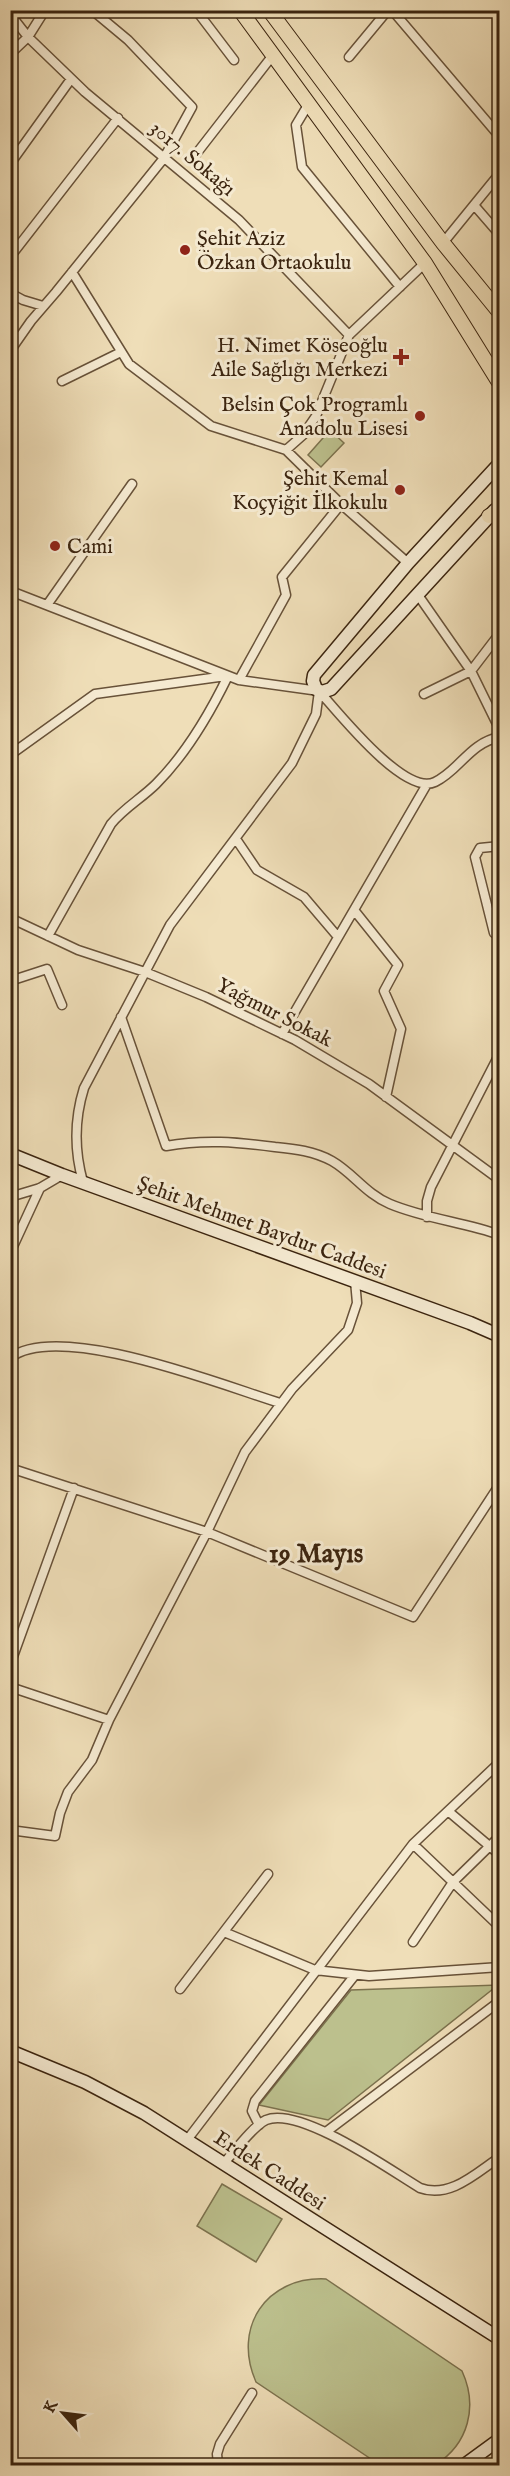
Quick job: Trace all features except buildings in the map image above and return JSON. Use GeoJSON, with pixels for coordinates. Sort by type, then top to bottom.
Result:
{"type":"FeatureCollection","features":[{"type":"Feature","properties":{"kind":"main road"},"geometry":{"type":"LineString","coordinates":[[240,10],[425,263],[500,384]]}},
{"type":"Feature","properties":{"kind":"main road"},"geometry":{"type":"LineString","coordinates":[[272,12],[443,243],[500,313]]}},
{"type":"Feature","properties":{"kind":"street"},"geometry":{"type":"LineString","coordinates":[[10,54],[28,37],[45,10]]}},
{"type":"Feature","properties":{"kind":"street"},"geometry":{"type":"LineString","coordinates":[[10,351],[43,306],[164,158],[192,107],[128,40],[92,10]]}},
{"type":"Feature","properties":{"kind":"street"},"geometry":{"type":"LineString","coordinates":[[196,10],[234,60]]}},
{"type":"Feature","properties":{"kind":"street"},"geometry":{"type":"LineString","coordinates":[[349,57],[390,10],[500,137]]}},
{"type":"Feature","properties":{"kind":"street","name":"3017. Sokağı"},"geometry":{"type":"LineString","coordinates":[[10,14],[28,37],[71,79],[239,220],[348,335]]}},
{"type":"Feature","properties":{"kind":"street"},"geometry":{"type":"LineString","coordinates":[[193,158],[273,55]]}},
{"type":"Feature","properties":{"kind":"street"},"geometry":{"type":"LineString","coordinates":[[10,164],[71,79]]}},
{"type":"Feature","properties":{"kind":"street"},"geometry":{"type":"LineString","coordinates":[[308,105],[296,125],[302,167],[400,287]]}},
{"type":"Feature","properties":{"kind":"street"},"geometry":{"type":"LineString","coordinates":[[10,257],[118,118]]}},
{"type":"Feature","properties":{"kind":"street"},"geometry":{"type":"LineString","coordinates":[[443,243],[500,173]]}},
{"type":"Feature","properties":{"kind":"street"},"geometry":{"type":"LineString","coordinates":[[474,205],[500,235]]}},
{"type":"Feature","properties":{"kind":"street"},"geometry":{"type":"LineString","coordinates":[[286,450],[303,435],[316,416],[348,335],[425,263]]}},
{"type":"Feature","properties":{"kind":"street"},"geometry":{"type":"LineString","coordinates":[[72,272],[129,364],[212,426],[286,450],[341,504],[408,563]]}},
{"type":"Feature","properties":{"kind":"street"},"geometry":{"type":"LineString","coordinates":[[10,293],[43,306]]}},
{"type":"Feature","properties":{"kind":"street"},"geometry":{"type":"LineString","coordinates":[[62,381],[122,352]]}},
{"type":"Feature","properties":{"kind":"street"},"geometry":{"type":"LineString","coordinates":[[500,463],[408,563],[314,675],[313,684],[325,690],[362,740],[406,778],[417,783],[436,782],[479,745],[500,737]]}},
{"type":"Feature","properties":{"kind":"street"},"geometry":{"type":"LineString","coordinates":[[47,605],[132,484]]}},
{"type":"Feature","properties":{"kind":"street"},"geometry":{"type":"LineString","coordinates":[[239,681],[286,596],[282,578],[341,504]]}},
{"type":"Feature","properties":{"kind":"street"},"geometry":{"type":"LineString","coordinates":[[83,1182],[76,1146],[76,1122],[84,1088],[170,925],[284,777],[300,749],[325,690],[418,595],[500,505]]}},
{"type":"Feature","properties":{"kind":"street"},"geometry":{"type":"LineString","coordinates":[[12,593],[239,681],[325,690]]}},
{"type":"Feature","properties":{"kind":"street"},"geometry":{"type":"LineString","coordinates":[[418,595],[471,671],[500,730]]}},
{"type":"Feature","properties":{"kind":"street"},"geometry":{"type":"LineString","coordinates":[[424,694],[471,671],[500,633]]}},
{"type":"Feature","properties":{"kind":"street"},"geometry":{"type":"LineString","coordinates":[[10,755],[95,694],[228,676]]}},
{"type":"Feature","properties":{"kind":"street"},"geometry":{"type":"LineString","coordinates":[[48,936],[111,824],[154,786],[181,755],[207,717],[228,676]]}},
{"type":"Feature","properties":{"kind":"street"},"geometry":{"type":"LineString","coordinates":[[282,1034],[427,784]]}},
{"type":"Feature","properties":{"kind":"street"},"geometry":{"type":"LineString","coordinates":[[236,839],[257,870],[304,897],[338,937]]}},
{"type":"Feature","properties":{"kind":"street"},"geometry":{"type":"LineString","coordinates":[[500,846],[483,846],[476,852],[475,857],[494,933],[500,932]]}},
{"type":"Feature","properties":{"kind":"street"},"geometry":{"type":"LineString","coordinates":[[354,910],[398,965],[384,991],[400,1029],[386,1097]]}},
{"type":"Feature","properties":{"kind":"street","name":"Yağmur Sokak"},"geometry":{"type":"LineString","coordinates":[[10,918],[78,950],[145,972],[216,1001],[282,1034],[345,1069],[500,1180]]}},
{"type":"Feature","properties":{"kind":"street"},"geometry":{"type":"LineString","coordinates":[[10,981],[47,969],[62,1005]]}},
{"type":"Feature","properties":{"kind":"street"},"geometry":{"type":"LineString","coordinates":[[121,1017],[166,1146],[198,1141],[230,1141],[313,1153],[338,1165],[364,1189],[381,1200],[426,1217],[484,1229],[500,1235]]}},
{"type":"Feature","properties":{"kind":"street"},"geometry":{"type":"LineString","coordinates":[[426,1217],[429,1193],[500,1053]]}},
{"type":"Feature","properties":{"kind":"street","name":"Şehit Mehmet Baydur Caddesi"},"geometry":{"type":"LineString","coordinates":[[10,1154],[500,1336]]}},
{"type":"Feature","properties":{"kind":"street"},"geometry":{"type":"LineString","coordinates":[[10,1197],[40,1188],[62,1175]]}},
{"type":"Feature","properties":{"kind":"street"},"geometry":{"type":"LineString","coordinates":[[10,1188],[23,1194]]}},
{"type":"Feature","properties":{"kind":"street"},"geometry":{"type":"LineString","coordinates":[[10,1253],[40,1188]]}},
{"type":"Feature","properties":{"kind":"street"},"geometry":{"type":"LineString","coordinates":[[10,1830],[55,1836],[68,1792],[92,1760],[245,1452],[280,1403],[348,1330],[357,1303],[355,1281]]}},
{"type":"Feature","properties":{"kind":"street"},"geometry":{"type":"LineString","coordinates":[[10,1358],[41,1347],[82,1347],[142,1360],[280,1403]]}},
{"type":"Feature","properties":{"kind":"street"},"geometry":{"type":"LineString","coordinates":[[10,1468],[207,1532],[413,1617],[500,1484]]}},
{"type":"Feature","properties":{"kind":"street"},"geometry":{"type":"LineString","coordinates":[[10,1665],[75,1488]]}},
{"type":"Feature","properties":{"kind":"street"},"geometry":{"type":"LineString","coordinates":[[10,1687],[110,1720]]}},
{"type":"Feature","properties":{"kind":"street"},"geometry":{"type":"LineString","coordinates":[[187,2140],[413,1844],[500,1762]]}},
{"type":"Feature","properties":{"kind":"street"},"geometry":{"type":"LineString","coordinates":[[448,1811],[500,1856]]}},
{"type":"Feature","properties":{"kind":"street"},"geometry":{"type":"LineString","coordinates":[[413,1942],[453,1882],[500,1836]]}},
{"type":"Feature","properties":{"kind":"street"},"geometry":{"type":"LineString","coordinates":[[413,1844],[500,1928]]}},
{"type":"Feature","properties":{"kind":"street"},"geometry":{"type":"LineString","coordinates":[[180,1989],[268,1874]]}},
{"type":"Feature","properties":{"kind":"street"},"geometry":{"type":"LineString","coordinates":[[224,1932],[315,1970],[369,1976],[500,1967]]}},
{"type":"Feature","properties":{"kind":"street"},"geometry":{"type":"LineString","coordinates":[[259,2125],[252,2111],[255,2101],[355,1975]]}},
{"type":"Feature","properties":{"kind":"street"},"geometry":{"type":"LineString","coordinates":[[326,2132],[500,2001]]}},
{"type":"Feature","properties":{"kind":"street","name":"Erdek Caddesi"},"geometry":{"type":"LineString","coordinates":[[10,2050],[105,2091],[224,2163],[420,2291],[500,2339]]}},
{"type":"Feature","properties":{"kind":"street"},"geometry":{"type":"LineString","coordinates":[[224,2163],[259,2125],[267,2120],[279,2119],[304,2124],[326,2132],[420,2188],[431,2191],[443,2191],[454,2187],[500,2157]]}},
{"type":"Feature","properties":{"kind":"street"},"geometry":{"type":"LineString","coordinates":[[223,2466],[218,2464],[218,2449],[252,2393]]}},
{"type":"Feature","properties":{"kind":"street"},"geometry":{"type":"LineString","coordinates":[[463,2466],[500,2439]]}},
{"type":"Feature","properties":{"kind":"green space"},"geometry":{"type":"Polygon","coordinates":[[[330,430],[344,443],[321,467],[308,455],[330,430]]]}},
{"type":"Feature","properties":{"kind":"green space"},"geometry":{"type":"Polygon","coordinates":[[[498,1985],[328,2120],[259,2105],[351,1990],[498,1985]]]}},
{"type":"Feature","properties":{"kind":"green space"},"geometry":{"type":"Polygon","coordinates":[[[222,2184],[282,2219],[256,2262],[197,2226],[222,2184]]]}},
{"type":"Feature","properties":{"kind":"green space"},"geometry":{"type":"Polygon","coordinates":[[[326,2279],[462,2371],[469,2398],[467,2423],[456,2446],[435,2465],[380,2465],[256,2382],[250,2362],[248,2343],[259,2309],[271,2296],[286,2286],[305,2280],[326,2279]]]}},
{"type":"Feature","properties":{"kind":"tram line"},"geometry":{"type":"LineString","coordinates":[[481,2466],[500,2452]]}},
{"type":"Feature","properties":{"kind":"place","name":"Şehit Aziz Özkan Ortaokulu"},"geometry":{"type":"Point","coordinates":[185,250]}},
{"type":"Feature","properties":{"kind":"place","name":"H. Nimet Köseoğlu Aile Sağlığı Merkezi"},"geometry":{"type":"Point","coordinates":[401,357]}},
{"type":"Feature","properties":{"kind":"place","name":"Belsin Çok Programlı Anadolu Lisesi"},"geometry":{"type":"Point","coordinates":[420,416]}},
{"type":"Feature","properties":{"kind":"place","name":"Şehit Kemal Koçyiğit İlkokulu"},"geometry":{"type":"Point","coordinates":[400,490]}},
{"type":"Feature","properties":{"kind":"place","name":"Cami"},"geometry":{"type":"Point","coordinates":[55,546]}},
{"type":"Feature","properties":{"kind":"district","name":"19 Mayıs"},"geometry":{"type":"Point","coordinates":[316,1553]}}]}
